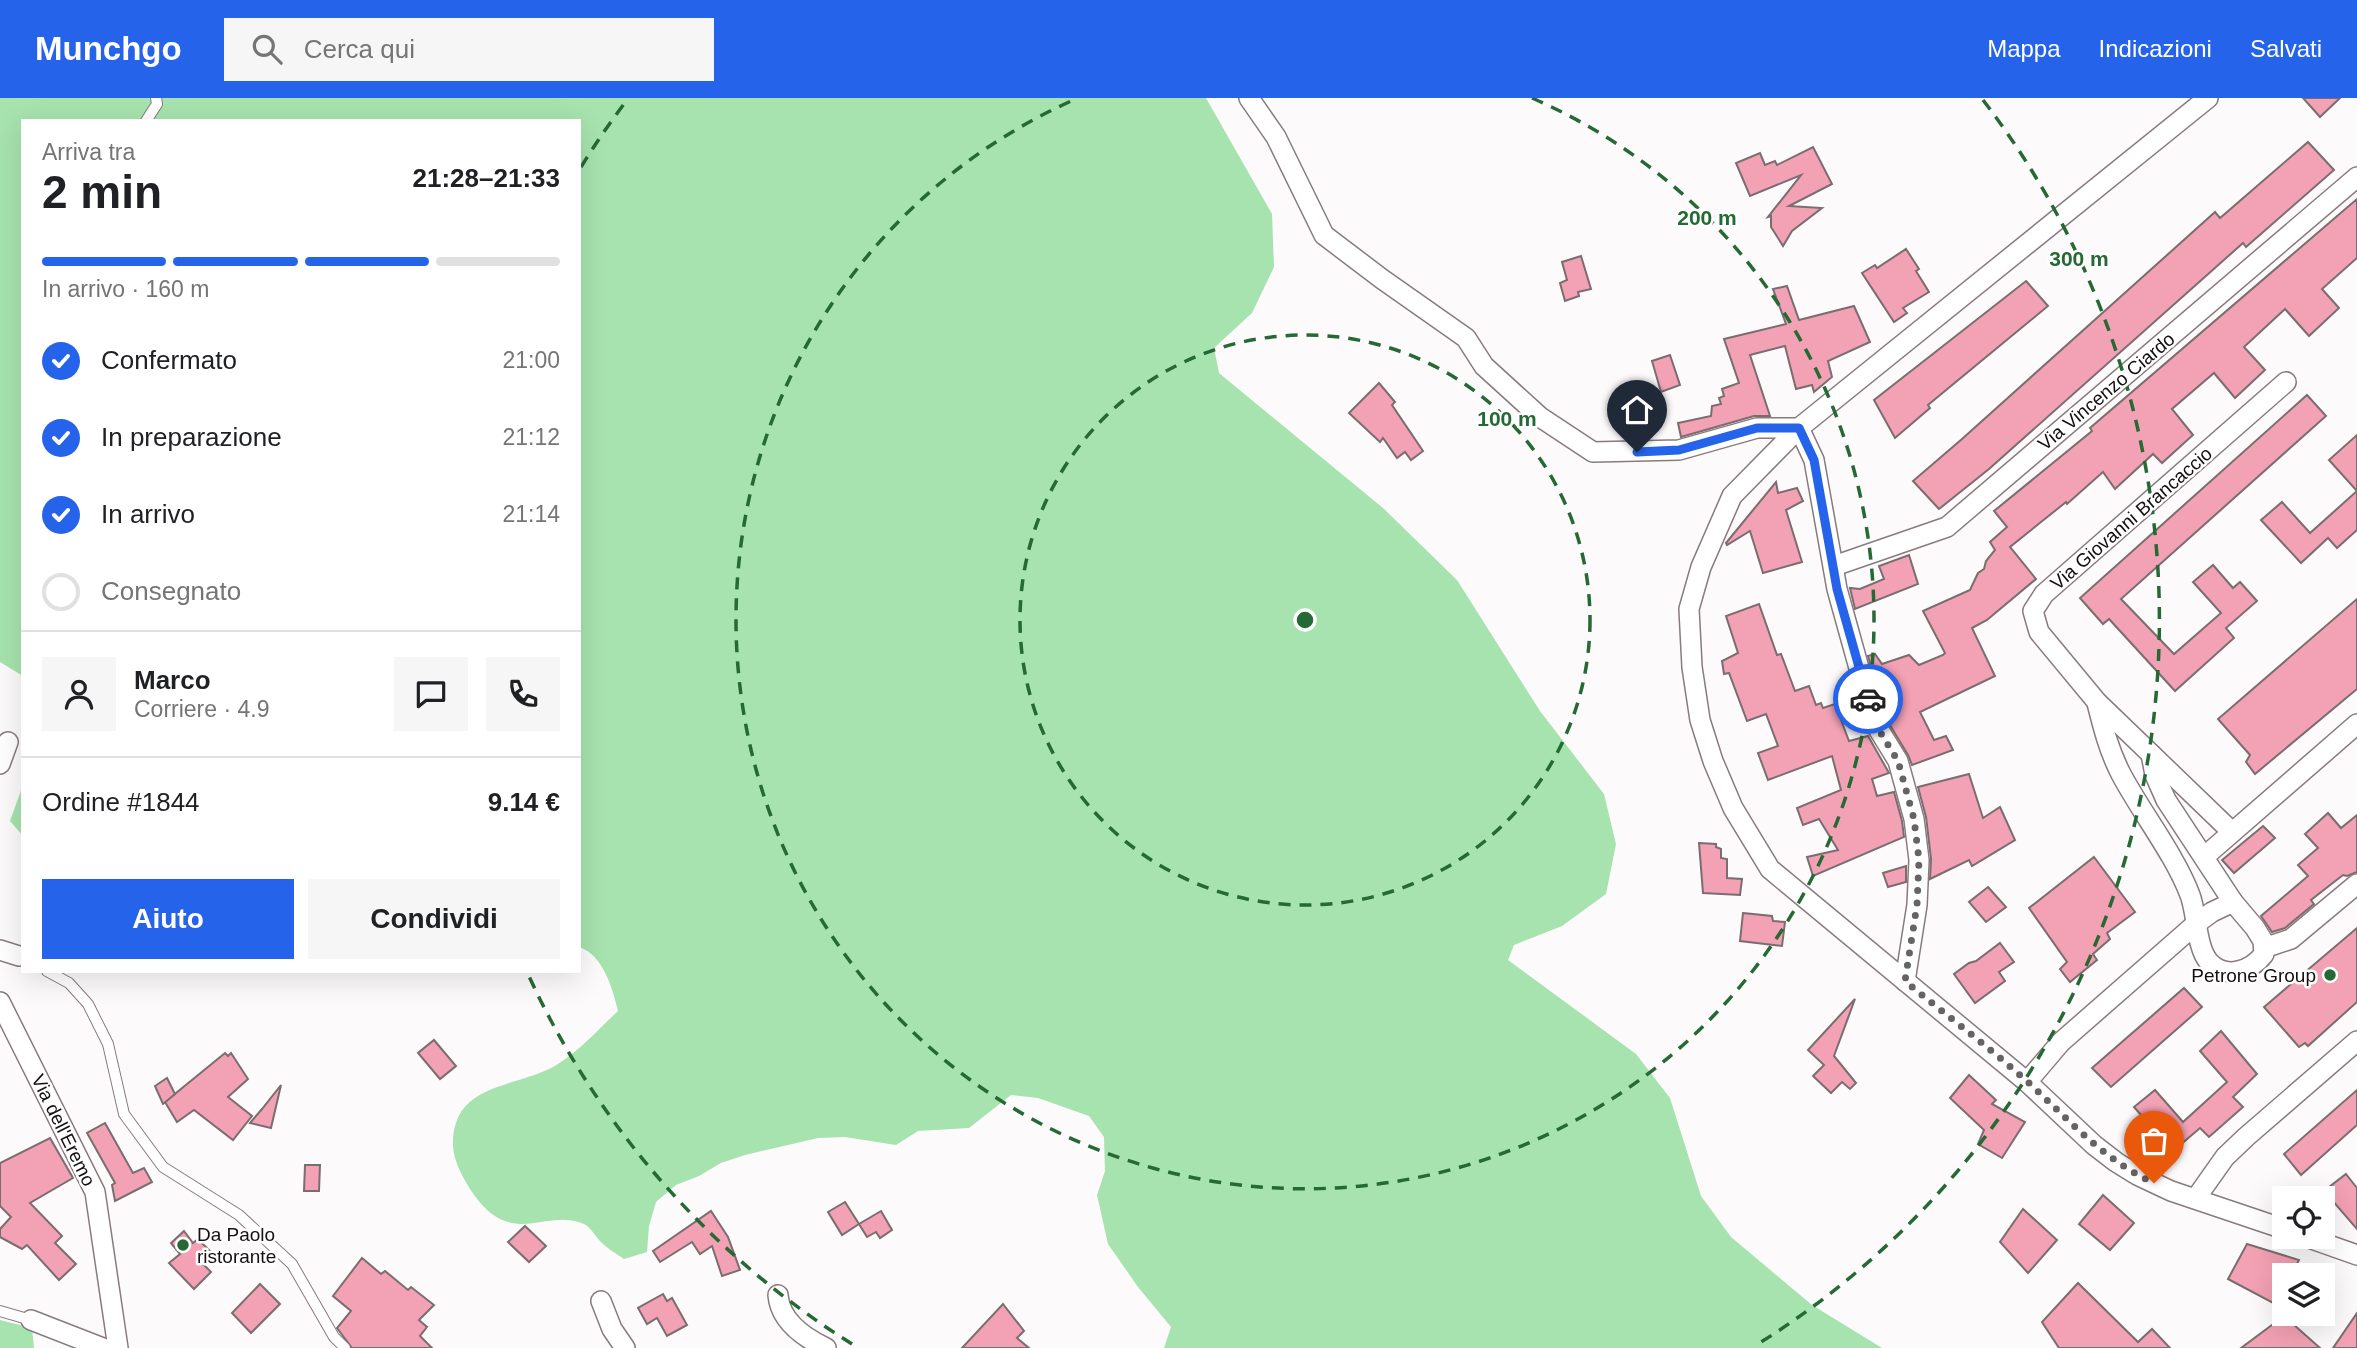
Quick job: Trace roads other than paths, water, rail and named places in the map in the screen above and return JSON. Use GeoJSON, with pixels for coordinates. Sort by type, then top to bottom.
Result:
{"type":"FeatureCollection","features":[{"type":"Feature","properties":{"kind":"street"},"geometry":{"type":"LineString","coordinates":[[1249,98],[1282,147],[1324,235],[1465,338],[1484,366],[1541,417],[1593,452],[1679,450],[1757,428],[1799,428]]}},
{"type":"Feature","properties":{"kind":"street"},"geometry":{"type":"LineString","coordinates":[[2208,98],[1799,428],[1732,496],[1701,567],[1689,609],[1692,667],[1700,720],[1713,761],[1733,808],[1770,869],[2027,1082],[2116,1163],[2160,1185],[2272,1225]]}},
{"type":"Feature","properties":{"kind":"street","name":"Via Vincenzo Ciardo"},"geometry":{"type":"LineString","coordinates":[[1834,566],[1947,527],[2357,177]]}},
{"type":"Feature","properties":{"kind":"street","name":"Via Giovanni Brancaccio"},"geometry":{"type":"LineString","coordinates":[[2232,832],[2097,702],[2039,632],[2033,611],[2038,601],[2286,382]]}},
{"type":"Feature","properties":{"kind":"street"},"geometry":{"type":"LineString","coordinates":[[1799,428],[1814,460],[1837,589],[1874,722],[1898,761],[1914,819],[1919,860],[1917,905],[1905,981]]}},
{"type":"Feature","properties":{"kind":"street","name":"Via Giovanni Brancaccio"},"geometry":{"type":"LineString","coordinates":[[2097,702],[2112,755],[2184,881],[2193,902],[2197,923]]}},
{"type":"Feature","properties":{"kind":"street"},"geometry":{"type":"LineString","coordinates":[[2204,857],[2357,724]]}},
{"type":"Feature","properties":{"kind":"street"},"geometry":{"type":"LineString","coordinates":[[0,764],[8,742]]}},
{"type":"Feature","properties":{"kind":"street"},"geometry":{"type":"LineString","coordinates":[[2151,754],[2155,775],[2166,800],[2233,902],[2255,928],[2264,954],[2256,964],[2244,970],[2221,971],[2208,961],[2197,923]]}},
{"type":"Feature","properties":{"kind":"street"},"geometry":{"type":"LineString","coordinates":[[2264,948],[2291,939],[2357,884]]}},
{"type":"Feature","properties":{"kind":"street"},"geometry":{"type":"LineString","coordinates":[[2027,1082],[2061,1042],[2197,923],[2233,902]]}},
{"type":"Feature","properties":{"kind":"street","name":"Via dell'Eremo"},"geometry":{"type":"LineString","coordinates":[[0,1002],[94,1192],[118,1348]]}},
{"type":"Feature","properties":{"kind":"street"},"geometry":{"type":"LineString","coordinates":[[2196,1198],[2225,1157],[2357,1041]]}},
{"type":"Feature","properties":{"kind":"street"},"geometry":{"type":"LineString","coordinates":[[2335,1247],[2357,1255]]}},
{"type":"Feature","properties":{"kind":"street"},"geometry":{"type":"LineString","coordinates":[[778,1295],[779,1309],[796,1330],[826,1348]]}},
{"type":"Feature","properties":{"kind":"street"},"geometry":{"type":"LineString","coordinates":[[601,1301],[612,1329],[625,1348]]}},
{"type":"Feature","properties":{"kind":"street"},"geometry":{"type":"LineString","coordinates":[[31,1320],[103,1348]]}},
{"type":"Feature","properties":{"kind":"lane"},"geometry":{"type":"LineString","coordinates":[[147,119],[156,104],[156,98]]}},
{"type":"Feature","properties":{"kind":"lane"},"geometry":{"type":"LineString","coordinates":[[51,973],[69,983],[88,1004],[108,1044],[124,1114],[163,1167],[239,1215],[292,1264],[334,1337],[345,1348]]}},
{"type":"Feature","properties":{"kind":"lane"},"geometry":{"type":"LineString","coordinates":[[0,1311],[31,1320]]}},
{"type":"Feature","properties":{"kind":"place","name":"Petrone Group"},"geometry":{"type":"Point","coordinates":[2330,975]}},
{"type":"Feature","properties":{"kind":"place","name":"Da Paolo ristorante"},"geometry":{"type":"Point","coordinates":[183,1245]}}]}
